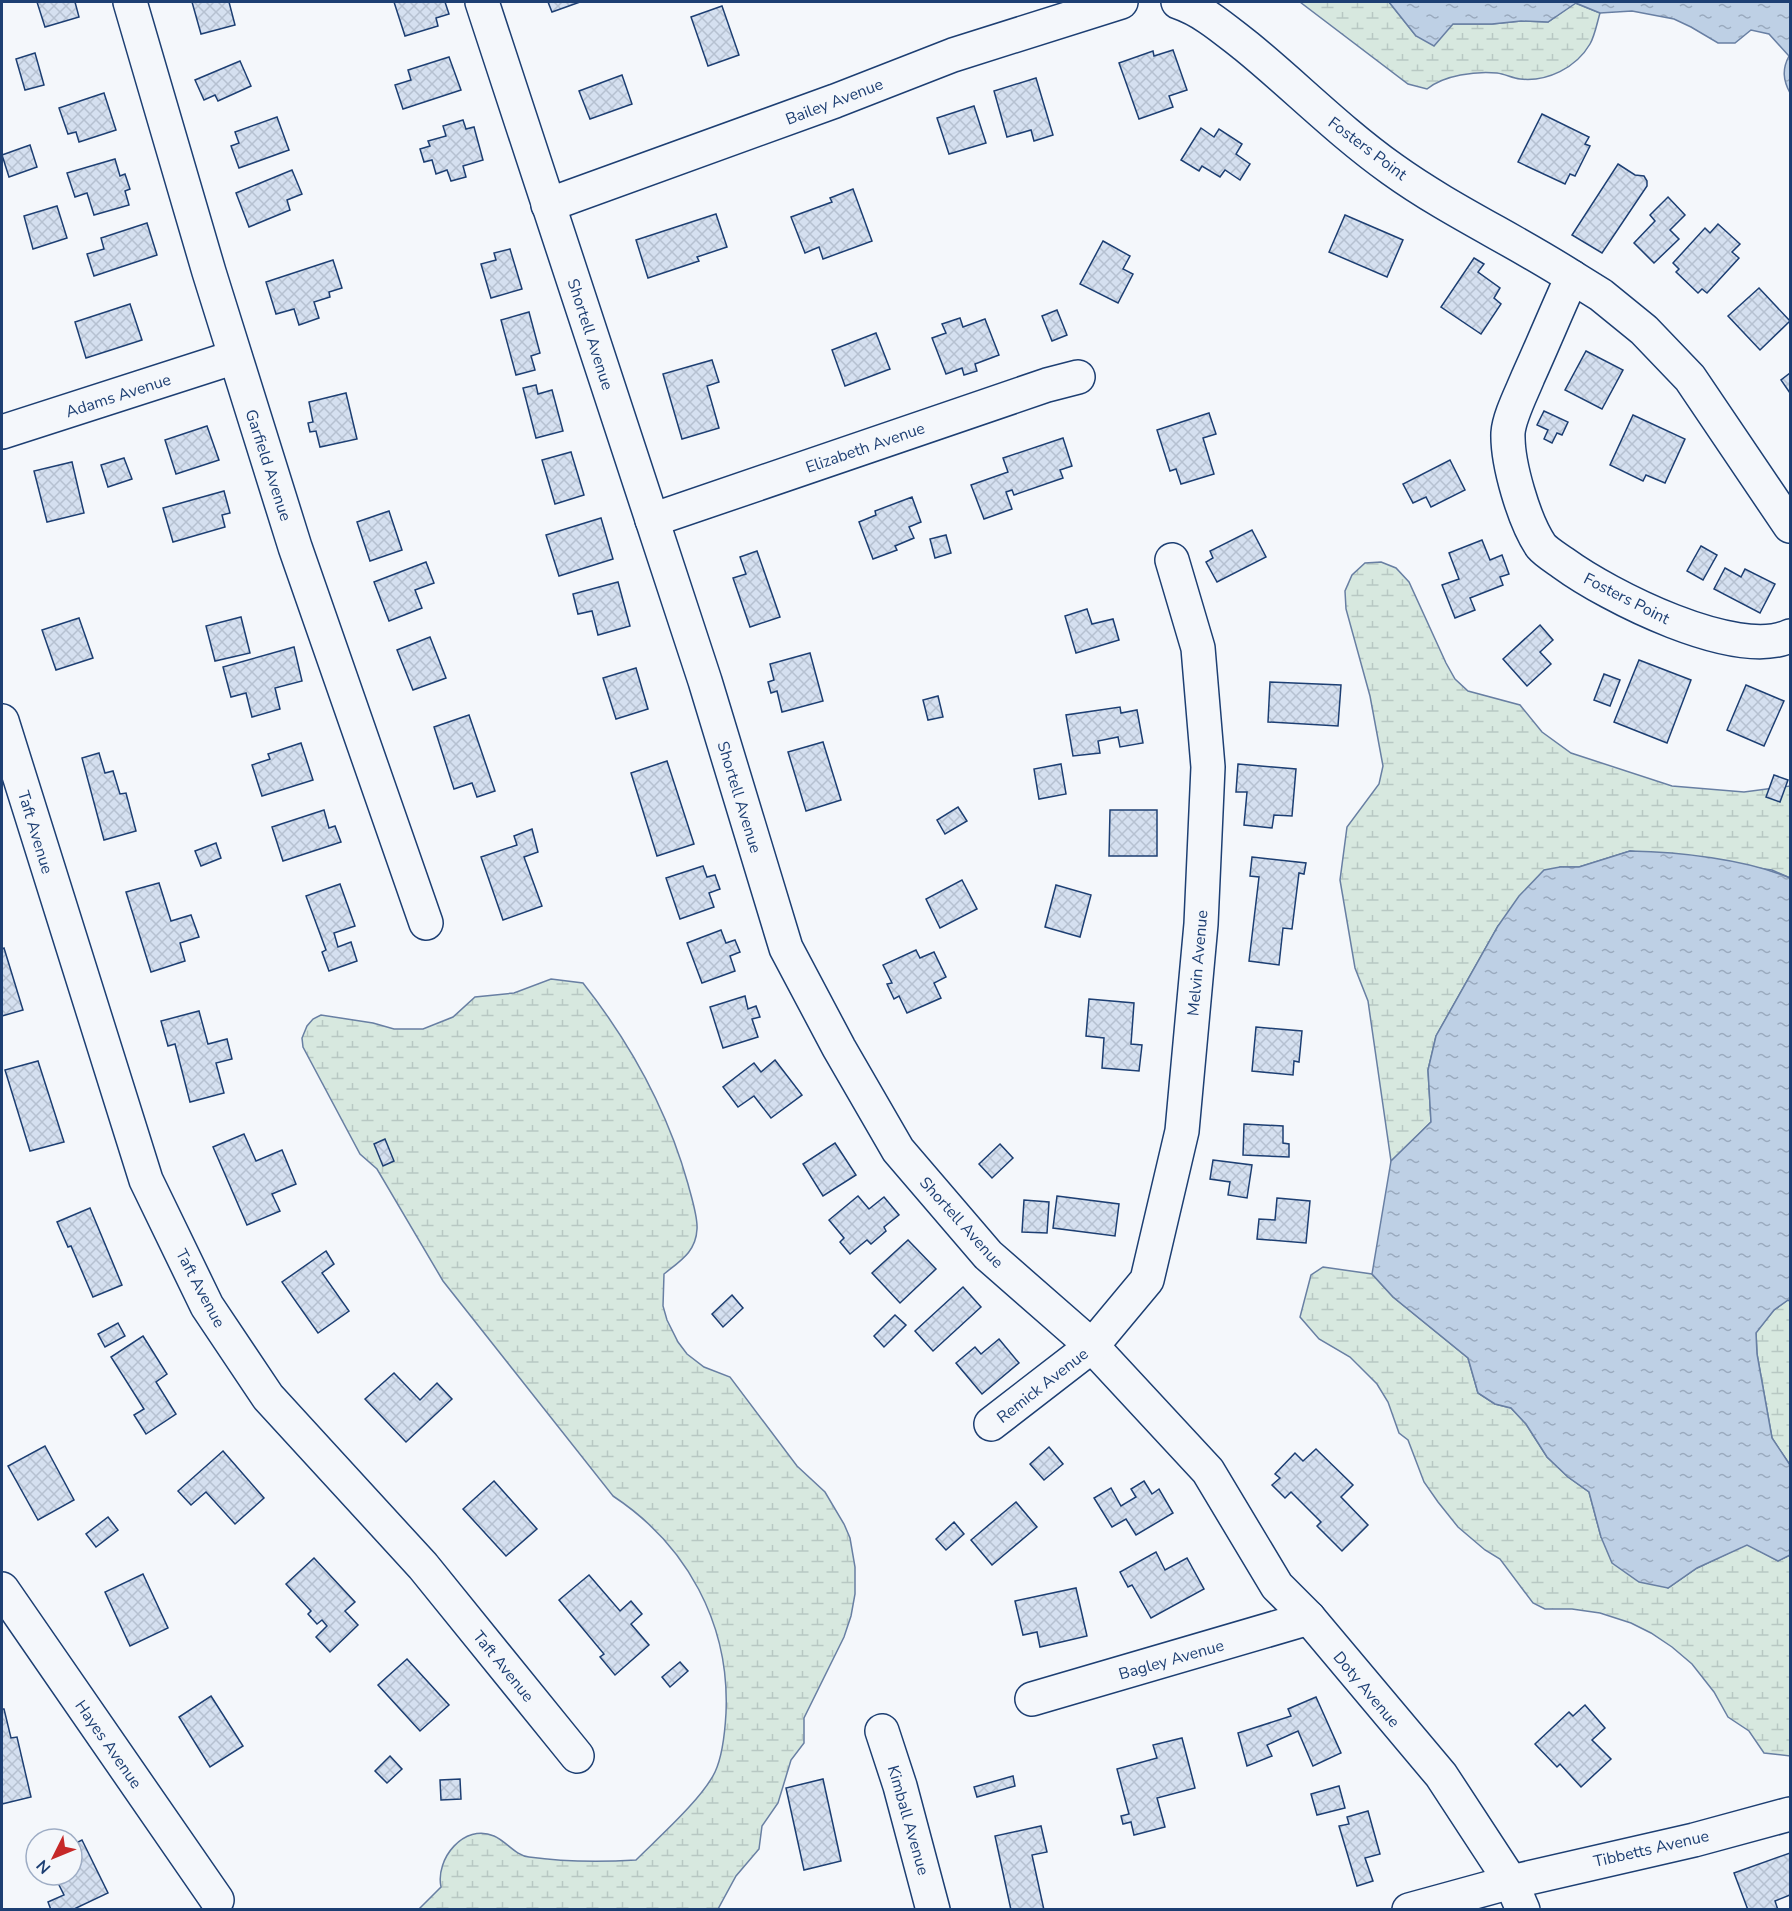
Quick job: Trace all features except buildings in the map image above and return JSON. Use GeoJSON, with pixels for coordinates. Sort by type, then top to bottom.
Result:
{"type":"FeatureCollection","features":[{"type":"Feature","properties":{"kind":"street","name":"Garfield Avenue"},"geometry":{"type":"LineString","coordinates":[[130,2],[235,357],[296,547],[426,923]]}},
{"type":"Feature","properties":{"kind":"street","name":"Shortell Avenue"},"geometry":{"type":"LineString","coordinates":[[482,2],[705,681],[786,948],[839,1048],[898,1150],[988,1255],[1092,1346],[1208,1471]]}},
{"type":"Feature","properties":{"kind":"street","name":"Bailey Avenue"},"geometry":{"type":"LineString","coordinates":[[548,205],[836,101],[953,55],[1121,2]]}},
{"type":"Feature","properties":{"kind":"street","name":"Fosters Point"},"geometry":{"type":"LineString","coordinates":[[1178,2],[1196,8],[1224,29],[1263,60],[1340,130],[1393,170],[1456,209],[1528,249],[1601,295],[1644,330],[1690,378],[1791,526]]}},
{"type":"Feature","properties":{"kind":"street","name":"Fosters Point"},"geometry":{"type":"LineString","coordinates":[[1572,277],[1521,395],[1508,431],[1510,465],[1524,509],[1542,547],[1586,580],[1627,602],[1677,623],[1739,640],[1780,640],[1791,636]]}},
{"type":"Feature","properties":{"kind":"street","name":"Adams Avenue"},"geometry":{"type":"LineString","coordinates":[[2,432],[235,357]]}},
{"type":"Feature","properties":{"kind":"street","name":"Elizabeth Avenue"},"geometry":{"type":"LineString","coordinates":[[652,520],[1078,376]]}},
{"type":"Feature","properties":{"kind":"street","name":"Melvin Avenue"},"geometry":{"type":"LineString","coordinates":[[1092,1346],[1148,1280],[1183,1119],[1201,924],[1208,767],[1198,648],[1172,560]]}},
{"type":"Feature","properties":{"kind":"street","name":"Taft Avenue"},"geometry":{"type":"LineString","coordinates":[[2,722],[146,1180],[207,1306],[268,1397],[423,1566],[577,1756]]}},
{"type":"Feature","properties":{"kind":"street","name":"Remick Avenue"},"geometry":{"type":"LineString","coordinates":[[991,1424],[1092,1346]]}},
{"type":"Feature","properties":{"kind":"street","name":"Doty Avenue"},"geometry":{"type":"LineString","coordinates":[[1208,1471],[1276,1586],[1309,1618],[1441,1775],[1517,1896]]}},
{"type":"Feature","properties":{"kind":"street","name":"Hayes Avenue"},"geometry":{"type":"LineString","coordinates":[[2,1589],[217,1900]]}},
{"type":"Feature","properties":{"kind":"street","name":"Bagley Avenue"},"geometry":{"type":"LineString","coordinates":[[1032,1699],[1309,1618]]}},
{"type":"Feature","properties":{"kind":"street","name":"Kimball Avenue"},"geometry":{"type":"LineString","coordinates":[[882,1731],[900,1786],[933,1910]]}},
{"type":"Feature","properties":{"kind":"street","name":"Tibbetts Avenue"},"geometry":{"type":"LineString","coordinates":[[1409,1910],[1517,1896],[1694,1840],[1791,1814]]}},
{"type":"Feature","properties":{"kind":"green space"},"geometry":{"type":"Polygon","coordinates":[[[1300,2],[1389,2],[1416,36],[1453,24],[1548,22],[1575,3],[1600,13],[1595,33],[1584,53],[1560,72],[1530,79],[1497,73],[1470,73],[1442,80],[1427,89],[1408,84],[1300,2]]]}},
{"type":"Feature","properties":{"kind":"green space"},"geometry":{"type":"Polygon","coordinates":[[[1381,562],[1396,568],[1409,582],[1455,679],[1468,691],[1520,705],[1542,732],[1571,753],[1672,786],[1744,792],[1790,786],[1790,878],[1772,870],[1630,851],[1579,867],[1560,867],[1498,926],[1436,1036],[1428,1070],[1431,1122],[1391,1161],[1368,1001],[1355,968],[1340,880],[1347,827],[1379,784],[1383,766],[1370,696],[1346,609],[1345,591],[1352,575],[1365,563],[1381,562]]]}},
{"type":"Feature","properties":{"kind":"green space"},"geometry":{"type":"Polygon","coordinates":[[[551,979],[583,983],[600,1006],[646,1078],[679,1156],[694,1206],[697,1229],[694,1244],[690,1250],[664,1274],[663,1306],[678,1342],[687,1354],[704,1367],[730,1377],[797,1466],[825,1492],[850,1538],[855,1567],[855,1594],[844,1637],[804,1718],[804,1743],[791,1760],[778,1803],[762,1826],[759,1849],[736,1876],[718,1909],[419,1909],[441,1887],[440,1876],[447,1855],[462,1839],[472,1835],[483,1833],[494,1836],[520,1854],[529,1857],[583,1861],[636,1860],[679,1818],[709,1783],[720,1758],[723,1743],[726,1713],[725,1680],[720,1648],[712,1618],[699,1590],[682,1563],[662,1538],[613,1496],[443,1281],[377,1169],[360,1154],[303,1047],[302,1038],[307,1026],[321,1015],[373,1023],[394,1029],[423,1029],[453,1017],[475,997],[514,993],[551,979]]]}},
{"type":"Feature","properties":{"kind":"green space"},"geometry":{"type":"Polygon","coordinates":[[[1323,1267],[1372,1274],[1393,1297],[1468,1358],[1478,1393],[1495,1404],[1511,1408],[1526,1424],[1547,1457],[1568,1477],[1589,1492],[1601,1537],[1668,1588],[1697,1568],[1747,1544],[1778,1561],[1790,1555],[1790,1756],[1764,1753],[1749,1731],[1728,1717],[1714,1692],[1692,1664],[1672,1647],[1631,1623],[1600,1613],[1572,1609],[1545,1609],[1533,1603],[1500,1559],[1485,1550],[1458,1527],[1424,1482],[1408,1440],[1399,1433],[1388,1402],[1377,1384],[1350,1357],[1319,1339],[1300,1317],[1311,1275],[1323,1267]]]}},
{"type":"Feature","properties":{"kind":"green space"},"geometry":{"type":"Polygon","coordinates":[[[1788,1300],[1790,1301],[1790,1465],[1772,1438],[1757,1354],[1756,1332],[1774,1310],[1788,1300]]]}},
{"type":"Feature","properties":{"kind":"water"},"geometry":{"type":"Polygon","coordinates":[[[1389,2],[1790,2],[1790,93],[1784,74],[1789,56],[1769,34],[1751,30],[1735,43],[1718,43],[1674,19],[1632,11],[1600,13],[1576,3],[1548,22],[1453,24],[1434,46],[1416,36],[1389,2]]]}},
{"type":"Feature","properties":{"kind":"water"},"geometry":{"type":"Polygon","coordinates":[[[1630,851],[1733,861],[1790,878],[1790,1301],[1788,1300],[1774,1310],[1756,1333],[1757,1354],[1772,1438],[1790,1465],[1790,1555],[1778,1561],[1747,1545],[1697,1568],[1668,1588],[1639,1582],[1612,1563],[1601,1537],[1589,1492],[1568,1477],[1547,1457],[1526,1424],[1511,1408],[1495,1404],[1478,1393],[1468,1358],[1393,1297],[1372,1274],[1391,1161],[1431,1122],[1428,1070],[1436,1036],[1498,926],[1519,896],[1544,870],[1579,867],[1630,851]]]}}]}
